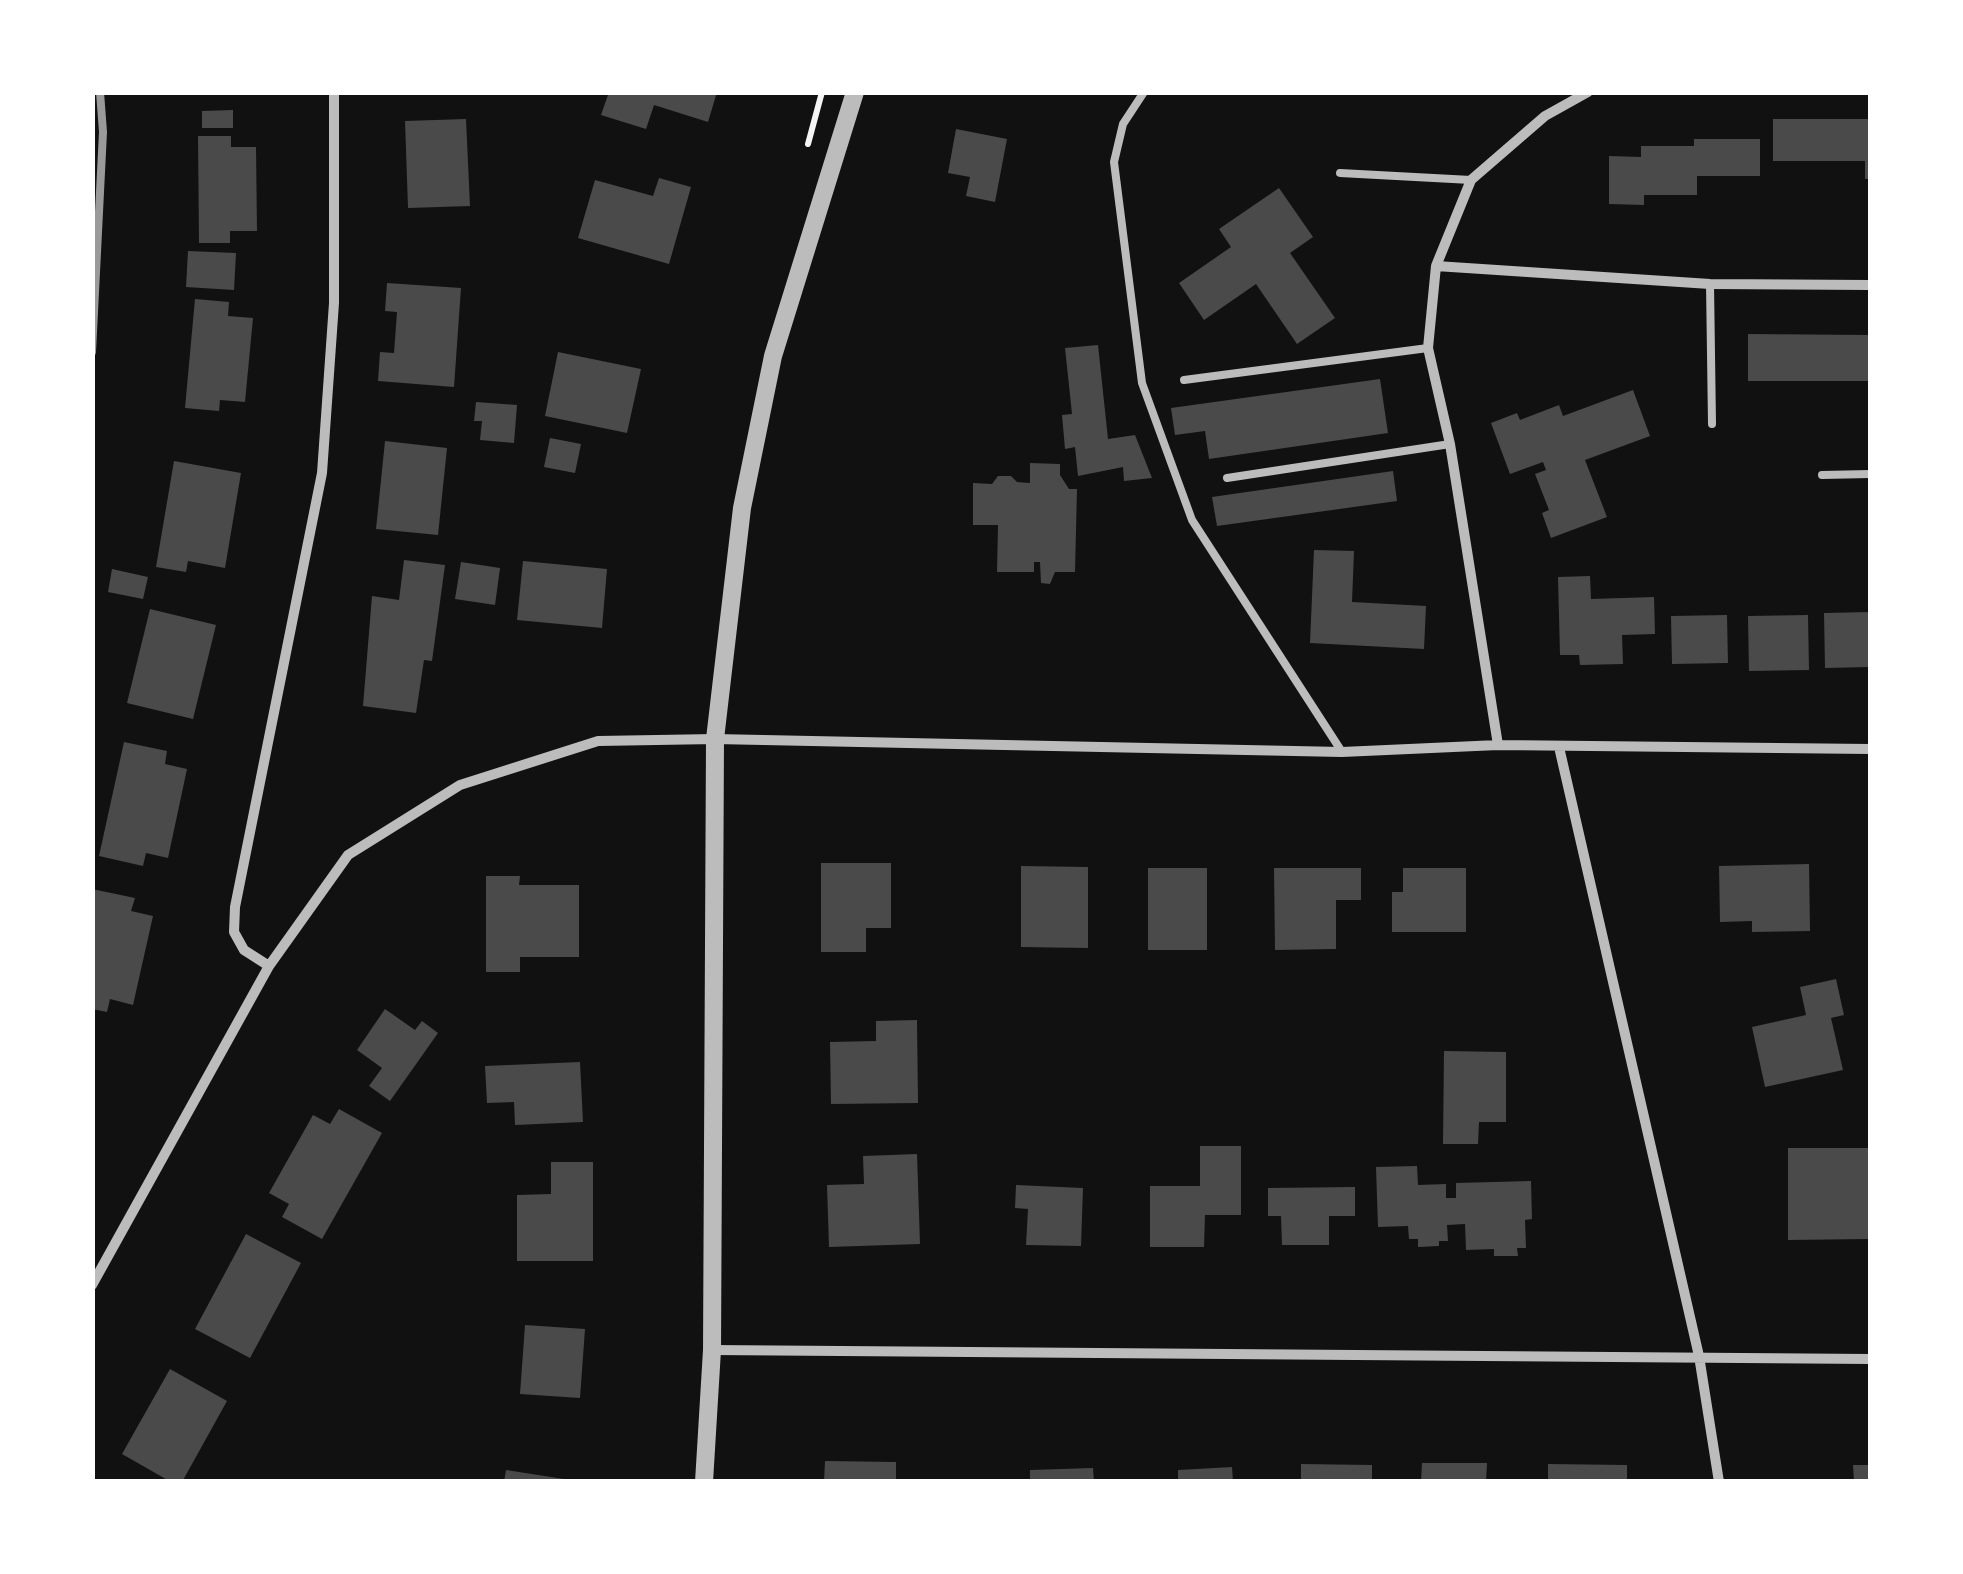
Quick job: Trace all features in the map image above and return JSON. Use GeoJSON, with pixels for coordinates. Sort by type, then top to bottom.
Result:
{"type":"FeatureCollection","features":[{"type":"Feature","properties":{"kind":"street"},"geometry":{"type":"LineString","coordinates":[[269,966],[244,950],[234,932],[235,907],[322,473],[334,303],[334,92]]}},
{"type":"Feature","properties":{"kind":"street"},"geometry":{"type":"LineString","coordinates":[[704,1482],[712,1350],[715,739],[742,508],[773,356],[855,92]]}},
{"type":"Feature","properties":{"kind":"street"},"geometry":{"type":"LineString","coordinates":[[1498,746],[1450,444],[1428,348],[1436,266],[1471,180],[1545,116],[1588,92]]}},
{"type":"Feature","properties":{"kind":"street"},"geometry":{"type":"LineString","coordinates":[[1436,266],[1710,284],[1870,285]]}},
{"type":"Feature","properties":{"kind":"street"},"geometry":{"type":"LineString","coordinates":[[92,1285],[269,966],[348,855],[460,785],[598,741],[715,739],[1342,752],[1498,746],[1870,748]]}},
{"type":"Feature","properties":{"kind":"street"},"geometry":{"type":"LineString","coordinates":[[1559,747],[1699,1356],[1720,1482]]}},
{"type":"Feature","properties":{"kind":"street"},"geometry":{"type":"LineString","coordinates":[[712,1350],[1870,1358]]}},
{"type":"Feature","properties":{"kind":"lane"},"geometry":{"type":"LineString","coordinates":[[1144,92],[1123,124],[1114,162],[1142,383],[1192,520],[1342,752]]}},
{"type":"Feature","properties":{"kind":"lane"},"geometry":{"type":"LineString","coordinates":[[1340,173],[1471,180]]}},
{"type":"Feature","properties":{"kind":"lane"},"geometry":{"type":"LineString","coordinates":[[1710,284],[1712,424]]}},
{"type":"Feature","properties":{"kind":"lane"},"geometry":{"type":"LineString","coordinates":[[1184,380],[1428,348]]}},
{"type":"Feature","properties":{"kind":"lane"},"geometry":{"type":"LineString","coordinates":[[1227,478],[1450,444]]}},
{"type":"Feature","properties":{"kind":"lane"},"geometry":{"type":"LineString","coordinates":[[1822,475],[1870,474]]}},
{"type":"Feature","properties":{"kind":"building"},"geometry":{"type":"Polygon","coordinates":[[[609,92],[717,92],[708,122],[654,105],[646,129],[601,115],[609,92]]]}},
{"type":"Feature","properties":{"kind":"building"},"geometry":{"type":"Polygon","coordinates":[[[233,110],[233,128],[202,128],[202,111],[233,110]]]}},
{"type":"Feature","properties":{"kind":"building"},"geometry":{"type":"Polygon","coordinates":[[[466,119],[470,206],[408,208],[405,121],[466,119]]]}},
{"type":"Feature","properties":{"kind":"building"},"geometry":{"type":"Polygon","coordinates":[[[1773,119],[1870,119],[1870,179],[1865,179],[1865,161],[1773,161],[1773,119]]]}},
{"type":"Feature","properties":{"kind":"building"},"geometry":{"type":"Polygon","coordinates":[[[956,129],[1007,139],[995,202],[966,196],[970,177],[948,173],[956,129]]]}},
{"type":"Feature","properties":{"kind":"building"},"geometry":{"type":"Polygon","coordinates":[[[198,136],[231,136],[231,147],[256,147],[257,231],[230,231],[230,243],[199,243],[198,136]]]}},
{"type":"Feature","properties":{"kind":"building"},"geometry":{"type":"Polygon","coordinates":[[[1694,139],[1760,139],[1760,176],[1697,176],[1697,195],[1644,195],[1644,205],[1609,204],[1609,156],[1641,157],[1641,146],[1694,146],[1694,139]]]}},
{"type":"Feature","properties":{"kind":"building"},"geometry":{"type":"Polygon","coordinates":[[[659,178],[691,187],[669,264],[578,238],[595,180],[653,196],[659,178]]]}},
{"type":"Feature","properties":{"kind":"building"},"geometry":{"type":"Polygon","coordinates":[[[1279,188],[1313,237],[1290,253],[1335,318],[1297,344],[1256,284],[1204,320],[1179,283],[1231,247],[1219,229],[1279,188]]]}},
{"type":"Feature","properties":{"kind":"building"},"geometry":{"type":"Polygon","coordinates":[[[188,251],[236,253],[234,290],[186,287],[188,251]]]}},
{"type":"Feature","properties":{"kind":"building"},"geometry":{"type":"Polygon","coordinates":[[[387,283],[461,288],[454,387],[378,381],[380,352],[394,353],[397,312],[385,311],[387,283]]]}},
{"type":"Feature","properties":{"kind":"building"},"geometry":{"type":"Polygon","coordinates":[[[195,299],[229,302],[228,316],[253,318],[245,402],[220,400],[219,411],[185,408],[195,299]]]}},
{"type":"Feature","properties":{"kind":"building"},"geometry":{"type":"Polygon","coordinates":[[[1748,334],[1870,335],[1870,381],[1748,381],[1748,334]]]}},
{"type":"Feature","properties":{"kind":"building"},"geometry":{"type":"Polygon","coordinates":[[[1098,345],[1108,439],[1135,435],[1152,478],[1124,481],[1123,467],[1078,476],[1075,447],[1065,449],[1062,415],[1072,414],[1065,348],[1098,345]]]}},
{"type":"Feature","properties":{"kind":"building"},"geometry":{"type":"Polygon","coordinates":[[[558,352],[641,369],[627,433],[545,416],[558,352]]]}},
{"type":"Feature","properties":{"kind":"building"},"geometry":{"type":"Polygon","coordinates":[[[1380,379],[1388,433],[1209,459],[1205,431],[1175,435],[1171,408],[1380,379]]]}},
{"type":"Feature","properties":{"kind":"building"},"geometry":{"type":"Polygon","coordinates":[[[1633,390],[1650,436],[1585,460],[1607,517],[1551,538],[1542,513],[1549,510],[1535,474],[1546,470],[1543,462],[1510,474],[1491,423],[1517,413],[1520,420],[1559,405],[1563,416],[1633,390]]]}},
{"type":"Feature","properties":{"kind":"building"},"geometry":{"type":"Polygon","coordinates":[[[476,402],[517,405],[514,443],[480,440],[482,421],[474,421],[476,402]]]}},
{"type":"Feature","properties":{"kind":"building"},"geometry":{"type":"Polygon","coordinates":[[[550,438],[581,444],[575,473],[544,467],[550,438]]]}},
{"type":"Feature","properties":{"kind":"building"},"geometry":{"type":"Polygon","coordinates":[[[385,441],[447,448],[438,535],[376,529],[385,441]]]}},
{"type":"Feature","properties":{"kind":"building"},"geometry":{"type":"Polygon","coordinates":[[[174,461],[241,473],[225,568],[188,561],[186,572],[156,567],[174,461]]]}},
{"type":"Feature","properties":{"kind":"building"},"geometry":{"type":"Polygon","coordinates":[[[1030,463],[1060,464],[1060,475],[1069,489],[1077,489],[1075,572],[1055,572],[1050,584],[1041,583],[1040,562],[1034,562],[1034,572],[997,572],[998,525],[973,525],[973,483],[992,484],[998,476],[1011,476],[1017,482],[1030,483],[1030,463]]]}},
{"type":"Feature","properties":{"kind":"building"},"geometry":{"type":"Polygon","coordinates":[[[1393,471],[1397,501],[1217,526],[1212,497],[1393,471]]]}},
{"type":"Feature","properties":{"kind":"building"},"geometry":{"type":"Polygon","coordinates":[[[1314,550],[1354,551],[1352,602],[1426,606],[1424,649],[1310,643],[1314,550]]]}},
{"type":"Feature","properties":{"kind":"building"},"geometry":{"type":"Polygon","coordinates":[[[404,560],[445,565],[432,661],[424,660],[416,713],[363,706],[372,596],[399,600],[404,560]]]}},
{"type":"Feature","properties":{"kind":"building"},"geometry":{"type":"Polygon","coordinates":[[[523,561],[607,569],[602,628],[517,620],[523,561]]]}},
{"type":"Feature","properties":{"kind":"building"},"geometry":{"type":"Polygon","coordinates":[[[461,562],[500,568],[495,605],[455,599],[461,562]]]}},
{"type":"Feature","properties":{"kind":"building"},"geometry":{"type":"Polygon","coordinates":[[[112,569],[148,577],[143,599],[108,592],[112,569]]]}},
{"type":"Feature","properties":{"kind":"building"},"geometry":{"type":"Polygon","coordinates":[[[1590,576],[1591,599],[1654,597],[1655,634],[1622,635],[1623,664],[1580,665],[1579,655],[1560,655],[1558,577],[1590,576]]]}},
{"type":"Feature","properties":{"kind":"building"},"geometry":{"type":"Polygon","coordinates":[[[150,609],[216,625],[193,719],[127,703],[150,609]]]}},
{"type":"Feature","properties":{"kind":"building"},"geometry":{"type":"Polygon","coordinates":[[[1870,612],[1870,667],[1825,668],[1824,613],[1870,612]]]}},
{"type":"Feature","properties":{"kind":"building"},"geometry":{"type":"Polygon","coordinates":[[[1727,615],[1728,663],[1672,664],[1671,616],[1727,615]]]}},
{"type":"Feature","properties":{"kind":"building"},"geometry":{"type":"Polygon","coordinates":[[[1808,615],[1809,670],[1749,671],[1748,616],[1808,615]]]}},
{"type":"Feature","properties":{"kind":"building"},"geometry":{"type":"Polygon","coordinates":[[[124,742],[167,751],[165,764],[187,769],[168,858],[146,853],[143,866],[99,856],[124,742]]]}},
{"type":"Feature","properties":{"kind":"building"},"geometry":{"type":"Polygon","coordinates":[[[821,863],[891,863],[891,928],[866,928],[866,952],[821,952],[821,863]]]}},
{"type":"Feature","properties":{"kind":"building"},"geometry":{"type":"Polygon","coordinates":[[[1809,864],[1810,931],[1752,932],[1752,921],[1720,922],[1719,866],[1809,864]]]}},
{"type":"Feature","properties":{"kind":"building"},"geometry":{"type":"Polygon","coordinates":[[[1021,866],[1088,867],[1088,948],[1021,947],[1021,866]]]}},
{"type":"Feature","properties":{"kind":"building"},"geometry":{"type":"Polygon","coordinates":[[[1148,868],[1207,868],[1207,950],[1148,950],[1148,868]]]}},
{"type":"Feature","properties":{"kind":"building"},"geometry":{"type":"Polygon","coordinates":[[[1274,868],[1361,868],[1361,900],[1336,900],[1336,949],[1275,950],[1274,868]]]}},
{"type":"Feature","properties":{"kind":"building"},"geometry":{"type":"Polygon","coordinates":[[[1403,868],[1466,868],[1466,932],[1392,932],[1392,892],[1403,892],[1403,868]]]}},
{"type":"Feature","properties":{"kind":"building"},"geometry":{"type":"Polygon","coordinates":[[[486,876],[520,876],[519,885],[579,885],[579,957],[520,957],[520,972],[486,972],[486,876]]]}},
{"type":"Feature","properties":{"kind":"building"},"geometry":{"type":"Polygon","coordinates":[[[92,889],[135,898],[131,911],[153,916],[133,1005],[110,999],[107,1012],[92,1009],[92,889]]]}},
{"type":"Feature","properties":{"kind":"building"},"geometry":{"type":"Polygon","coordinates":[[[1836,979],[1844,1015],[1831,1018],[1843,1070],[1765,1087],[1752,1027],[1806,1015],[1800,987],[1836,979]]]}},
{"type":"Feature","properties":{"kind":"building"},"geometry":{"type":"Polygon","coordinates":[[[385,1009],[415,1030],[422,1021],[438,1033],[390,1101],[369,1086],[382,1068],[357,1050],[385,1009]]]}},
{"type":"Feature","properties":{"kind":"building"},"geometry":{"type":"Polygon","coordinates":[[[917,1020],[918,1103],[831,1104],[830,1042],[876,1041],[876,1021],[917,1020]]]}},
{"type":"Feature","properties":{"kind":"building"},"geometry":{"type":"Polygon","coordinates":[[[1444,1051],[1506,1052],[1506,1122],[1479,1122],[1478,1144],[1443,1144],[1444,1051]]]}},
{"type":"Feature","properties":{"kind":"building"},"geometry":{"type":"Polygon","coordinates":[[[580,1062],[583,1122],[515,1125],[514,1102],[487,1103],[485,1066],[580,1062]]]}},
{"type":"Feature","properties":{"kind":"building"},"geometry":{"type":"Polygon","coordinates":[[[339,1109],[382,1133],[322,1239],[282,1217],[289,1204],[269,1193],[313,1115],[330,1124],[339,1109]]]}},
{"type":"Feature","properties":{"kind":"building"},"geometry":{"type":"Polygon","coordinates":[[[1200,1146],[1241,1146],[1241,1215],[1205,1215],[1204,1247],[1150,1247],[1150,1186],[1200,1186],[1200,1146]]]}},
{"type":"Feature","properties":{"kind":"building"},"geometry":{"type":"Polygon","coordinates":[[[1788,1148],[1868,1148],[1868,1239],[1788,1240],[1788,1148]]]}},
{"type":"Feature","properties":{"kind":"building"},"geometry":{"type":"Polygon","coordinates":[[[917,1154],[920,1244],[829,1247],[827,1185],[864,1184],[863,1156],[917,1154]]]}},
{"type":"Feature","properties":{"kind":"building"},"geometry":{"type":"Polygon","coordinates":[[[551,1162],[593,1162],[593,1261],[517,1261],[517,1195],[551,1194],[551,1162]]]}},
{"type":"Feature","properties":{"kind":"building"},"geometry":{"type":"Polygon","coordinates":[[[1417,1166],[1418,1185],[1446,1184],[1446,1198],[1456,1198],[1456,1183],[1531,1181],[1532,1219],[1525,1220],[1526,1248],[1517,1248],[1518,1256],[1494,1256],[1494,1249],[1466,1250],[1465,1224],[1447,1225],[1448,1241],[1439,1241],[1439,1246],[1418,1247],[1418,1239],[1409,1239],[1408,1226],[1378,1227],[1376,1167],[1417,1166]]]}},
{"type":"Feature","properties":{"kind":"building"},"geometry":{"type":"Polygon","coordinates":[[[1016,1185],[1083,1188],[1081,1246],[1026,1245],[1028,1209],[1015,1208],[1016,1185]]]}},
{"type":"Feature","properties":{"kind":"building"},"geometry":{"type":"Polygon","coordinates":[[[1355,1187],[1355,1216],[1329,1216],[1329,1245],[1282,1245],[1281,1216],[1268,1216],[1268,1188],[1355,1187]]]}},
{"type":"Feature","properties":{"kind":"building"},"geometry":{"type":"Polygon","coordinates":[[[246,1234],[301,1263],[250,1358],[195,1329],[246,1234]]]}},
{"type":"Feature","properties":{"kind":"building"},"geometry":{"type":"Polygon","coordinates":[[[525,1325],[585,1329],[580,1398],[520,1394],[525,1325]]]}},
{"type":"Feature","properties":{"kind":"building"},"geometry":{"type":"Polygon","coordinates":[[[170,1369],[227,1401],[182,1482],[171,1482],[122,1454],[170,1369]]]}},
{"type":"Feature","properties":{"kind":"building"},"geometry":{"type":"Polygon","coordinates":[[[825,1461],[896,1462],[896,1482],[824,1482],[825,1461]]]}},
{"type":"Feature","properties":{"kind":"building"},"geometry":{"type":"Polygon","coordinates":[[[1422,1463],[1487,1463],[1486,1482],[1421,1482],[1422,1463]]]}},
{"type":"Feature","properties":{"kind":"building"},"geometry":{"type":"Polygon","coordinates":[[[1301,1464],[1372,1465],[1372,1482],[1301,1482],[1301,1464]]]}},
{"type":"Feature","properties":{"kind":"building"},"geometry":{"type":"Polygon","coordinates":[[[1548,1464],[1627,1465],[1627,1482],[1548,1482],[1548,1464]]]}},
{"type":"Feature","properties":{"kind":"building"},"geometry":{"type":"Polygon","coordinates":[[[1853,1465],[1870,1465],[1870,1482],[1854,1482],[1853,1465]]]}},
{"type":"Feature","properties":{"kind":"building"},"geometry":{"type":"Polygon","coordinates":[[[1232,1467],[1233,1482],[1178,1482],[1178,1470],[1232,1467]]]}},
{"type":"Feature","properties":{"kind":"building"},"geometry":{"type":"Polygon","coordinates":[[[1093,1468],[1094,1482],[1030,1482],[1030,1470],[1093,1468]]]}},
{"type":"Feature","properties":{"kind":"building"},"geometry":{"type":"Polygon","coordinates":[[[506,1470],[564,1479],[504,1482],[506,1470]]]}},
{"type":"Feature","properties":{"kind":"railway"},"geometry":{"type":"LineString","coordinates":[[92,352],[103,132],[100,92]]}}]}
